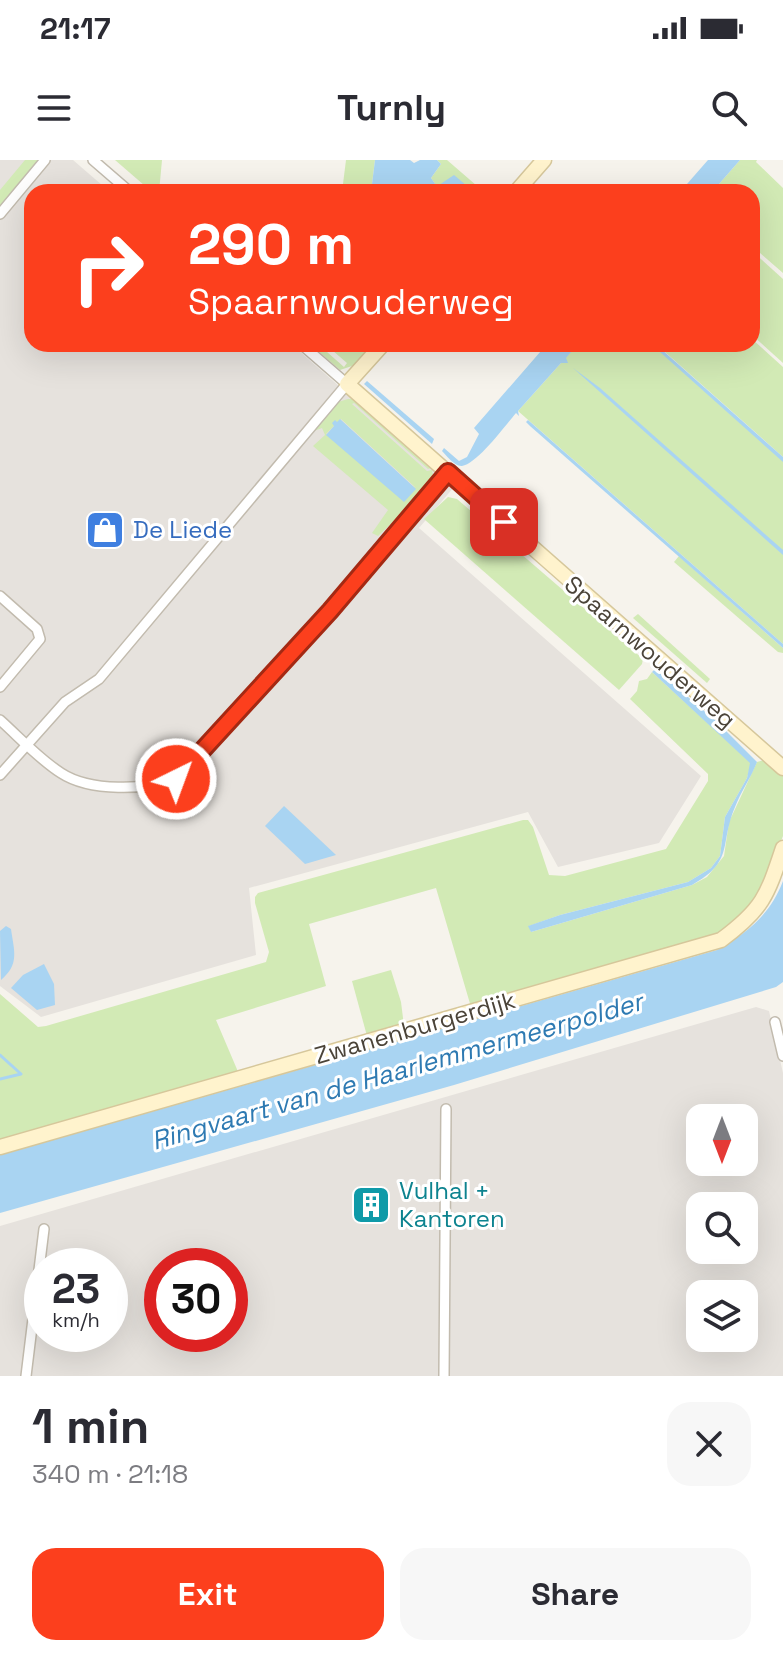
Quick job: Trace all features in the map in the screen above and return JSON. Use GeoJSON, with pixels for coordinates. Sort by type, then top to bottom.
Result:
{"type":"FeatureCollection","features":[{"type":"Feature","properties":{"kind":"street"},"geometry":{"type":"LineString","coordinates":[[25,184],[45,160]]}},
{"type":"Feature","properties":{"kind":"street"},"geometry":{"type":"LineString","coordinates":[[93,160],[121,184]]}},
{"type":"Feature","properties":{"kind":"street"},"geometry":{"type":"LineString","coordinates":[[523,184],[544,160]]}},
{"type":"Feature","properties":{"kind":"street"},"geometry":{"type":"LineString","coordinates":[[0,214],[24,185]]}},
{"type":"Feature","properties":{"kind":"street","name":"Spaarnwouderweg"},"geometry":{"type":"LineString","coordinates":[[310,352],[783,768]]}},
{"type":"Feature","properties":{"kind":"street"},"geometry":{"type":"LineString","coordinates":[[0,775],[65,702],[99,679],[376,352]]}},
{"type":"Feature","properties":{"kind":"street"},"geometry":{"type":"LineString","coordinates":[[0,720],[62,775],[117,787],[155,787],[176,779],[330,611],[448,472]]}},
{"type":"Feature","properties":{"kind":"street"},"geometry":{"type":"LineString","coordinates":[[0,596],[37,629],[40,639],[0,687]]}},
{"type":"Feature","properties":{"kind":"street","name":"Zwanenburgerdijk"},"geometry":{"type":"LineString","coordinates":[[0,1147],[721,940],[750,919],[763,901],[783,848]]}},
{"type":"Feature","properties":{"kind":"street"},"geometry":{"type":"LineString","coordinates":[[775,1022],[783,1056]]}},
{"type":"Feature","properties":{"kind":"street"},"geometry":{"type":"LineString","coordinates":[[444,1376],[446,1109]]}},
{"type":"Feature","properties":{"kind":"street"},"geometry":{"type":"LineString","coordinates":[[26,1376],[44,1229]]}},
{"type":"Feature","properties":{"kind":"shaded area","name":"De Liede"},"geometry":{"type":"Polygon","coordinates":[[[0,160],[73,160],[101,184],[24,184],[24,352],[300,352],[454,487],[419,528],[701,776],[659,843],[558,867],[528,812],[249,888],[256,955],[41,1017],[0,986],[0,160]]]}},
{"type":"Feature","properties":{"kind":"shaded area"},"geometry":{"type":"Polygon","coordinates":[[[756,1007],[769,1011],[783,1073],[783,1376],[0,1376],[0,1226],[756,1007]]]}},
{"type":"Feature","properties":{"kind":"green space"},"geometry":{"type":"Polygon","coordinates":[[[25,160],[40,160],[0,209],[0,190],[25,160]]]}},
{"type":"Feature","properties":{"kind":"green space"},"geometry":{"type":"Polygon","coordinates":[[[115,160],[162,160],[160,184],[143,184],[115,160]]]}},
{"type":"Feature","properties":{"kind":"green space"},"geometry":{"type":"Polygon","coordinates":[[[346,160],[375,160],[372,184],[343,184],[346,160]]]}},
{"type":"Feature","properties":{"kind":"green space"},"geometry":{"type":"Polygon","coordinates":[[[437,160],[447,160],[475,184],[435,184],[431,178],[441,164],[437,160]]]}},
{"type":"Feature","properties":{"kind":"green space"},"geometry":{"type":"Polygon","coordinates":[[[740,160],[757,160],[783,188],[783,273],[760,253],[760,184],[719,184],[740,160]]]}},
{"type":"Feature","properties":{"kind":"green space"},"geometry":{"type":"Polygon","coordinates":[[[760,258],[783,279],[783,363],[760,342],[760,258]]]}},
{"type":"Feature","properties":{"kind":"green space"},"geometry":{"type":"Polygon","coordinates":[[[760,346],[783,367],[783,457],[665,352],[760,352],[760,346]]]}},
{"type":"Feature","properties":{"kind":"green space"},"geometry":{"type":"Polygon","coordinates":[[[319,352],[327,352],[344,367],[347,363],[334,352],[367,352],[355,365],[340,370],[319,352]]]}},
{"type":"Feature","properties":{"kind":"green space"},"geometry":{"type":"Polygon","coordinates":[[[571,352],[661,352],[783,461],[783,551],[614,403],[783,554],[783,644],[518,411],[571,352]]]}},
{"type":"Feature","properties":{"kind":"green space"},"geometry":{"type":"Polygon","coordinates":[[[354,399],[431,468],[428,469],[352,404],[427,471],[432,470],[434,480],[400,519],[397,518],[378,536],[372,533],[388,510],[313,446],[325,435],[322,428],[314,431],[338,402],[354,399]],[[341,419],[326,434],[416,488],[341,419]]]}},
{"type":"Feature","properties":{"kind":"green space"},"geometry":{"type":"Polygon","coordinates":[[[448,497],[457,499],[643,659],[619,690],[424,519],[448,497]]]}},
{"type":"Feature","properties":{"kind":"green space"},"geometry":{"type":"Polygon","coordinates":[[[679,556],[783,648],[783,653],[778,652],[674,562],[679,556]]]}},
{"type":"Feature","properties":{"kind":"green space"},"geometry":{"type":"Polygon","coordinates":[[[638,614],[710,679],[707,683],[633,618],[638,614]]]}},
{"type":"Feature","properties":{"kind":"green space"},"geometry":{"type":"Polygon","coordinates":[[[652,672],[751,763],[747,778],[725,817],[720,856],[711,868],[688,882],[529,926],[531,932],[692,885],[707,877],[724,856],[729,822],[757,762],[767,759],[783,773],[783,836],[756,903],[719,934],[471,1007],[436,888],[309,924],[326,986],[216,1020],[239,1074],[0,1142],[0,994],[38,1027],[266,962],[269,952],[255,903],[258,893],[523,820],[528,820],[533,827],[549,875],[565,876],[666,849],[708,781],[708,774],[630,699],[637,691],[639,681],[647,679],[652,672]]]}},
{"type":"Feature","properties":{"kind":"green space"},"geometry":{"type":"Polygon","coordinates":[[[391,970],[401,1002],[404,1026],[367,1036],[352,981],[391,970]]]}},
{"type":"Feature","properties":{"kind":"water"},"geometry":{"type":"Polygon","coordinates":[[[375,160],[410,160],[414,163],[437,160],[441,164],[431,178],[435,184],[372,184],[375,160]]]}},
{"type":"Feature","properties":{"kind":"water"},"geometry":{"type":"Polygon","coordinates":[[[708,160],[740,160],[719,184],[687,184],[708,160]]]}},
{"type":"Feature","properties":{"kind":"water"},"geometry":{"type":"Polygon","coordinates":[[[454,175],[465,184],[440,184],[454,175]]]}},
{"type":"Feature","properties":{"kind":"water"},"geometry":{"type":"Polygon","coordinates":[[[540,352],[571,352],[566,358],[568,363],[561,363],[518,411],[519,416],[516,413],[483,452],[468,464],[459,466],[442,451],[444,448],[459,461],[467,457],[479,434],[474,428],[540,352]]]}},
{"type":"Feature","properties":{"kind":"water"},"geometry":{"type":"Polygon","coordinates":[[[660,352],[665,352],[783,457],[783,462],[660,352]]]}},
{"type":"Feature","properties":{"kind":"water"},"geometry":{"type":"Polygon","coordinates":[[[573,368],[600,388],[783,550],[783,555],[573,368]]]}},
{"type":"Feature","properties":{"kind":"water"},"geometry":{"type":"Polygon","coordinates":[[[367,381],[434,439],[432,444],[364,384],[367,381]]]}},
{"type":"Feature","properties":{"kind":"water"},"geometry":{"type":"Polygon","coordinates":[[[340,419],[416,489],[404,502],[326,435],[334,426],[332,423],[340,419]]]}},
{"type":"Feature","properties":{"kind":"water"},"geometry":{"type":"Polygon","coordinates":[[[528,420],[783,644],[783,648],[530,426],[526,422],[528,420]]]}},
{"type":"Feature","properties":{"kind":"water"},"geometry":{"type":"Polygon","coordinates":[[[655,669],[715,720],[757,762],[730,820],[720,860],[715,868],[692,885],[531,932],[528,926],[560,915],[688,882],[711,868],[720,856],[725,817],[747,778],[750,763],[652,672],[655,669]]]}},
{"type":"Feature","properties":{"kind":"water"},"geometry":{"type":"Polygon","coordinates":[[[284,806],[336,855],[305,864],[265,826],[284,806]]]}},
{"type":"Feature","properties":{"kind":"water","name":"Ringvaart van de Haarlemmermeerpolder"},"geometry":{"type":"Polygon","coordinates":[[[783,881],[783,982],[776,987],[454,1085],[0,1213],[0,1155],[717,950],[757,922],[772,904],[783,881]]]}},
{"type":"Feature","properties":{"kind":"water"},"geometry":{"type":"Polygon","coordinates":[[[6,926],[11,929],[14,957],[11,968],[1,980],[0,931],[6,926]]]}},
{"type":"Feature","properties":{"kind":"water"},"geometry":{"type":"Polygon","coordinates":[[[44,964],[54,984],[55,1005],[37,1010],[11,988],[23,975],[44,964]]]}},
{"type":"Feature","properties":{"kind":"waterway"},"geometry":{"type":"LineString","coordinates":[[0,1055],[21,1074],[0,1079]]}},
{"type":"Feature","properties":{"kind":"place","name":"De Liede"},"geometry":{"type":"Point","coordinates":[105,530]}},
{"type":"Feature","properties":{"kind":"place","name":"Vulhal + Kantoren"},"geometry":{"type":"Point","coordinates":[371,1205]}},
{"type":"Feature","properties":{"kind":"route"},"geometry":{"type":"LineString","coordinates":[[176,779],[330,611],[448,472],[504,522]]}}]}
